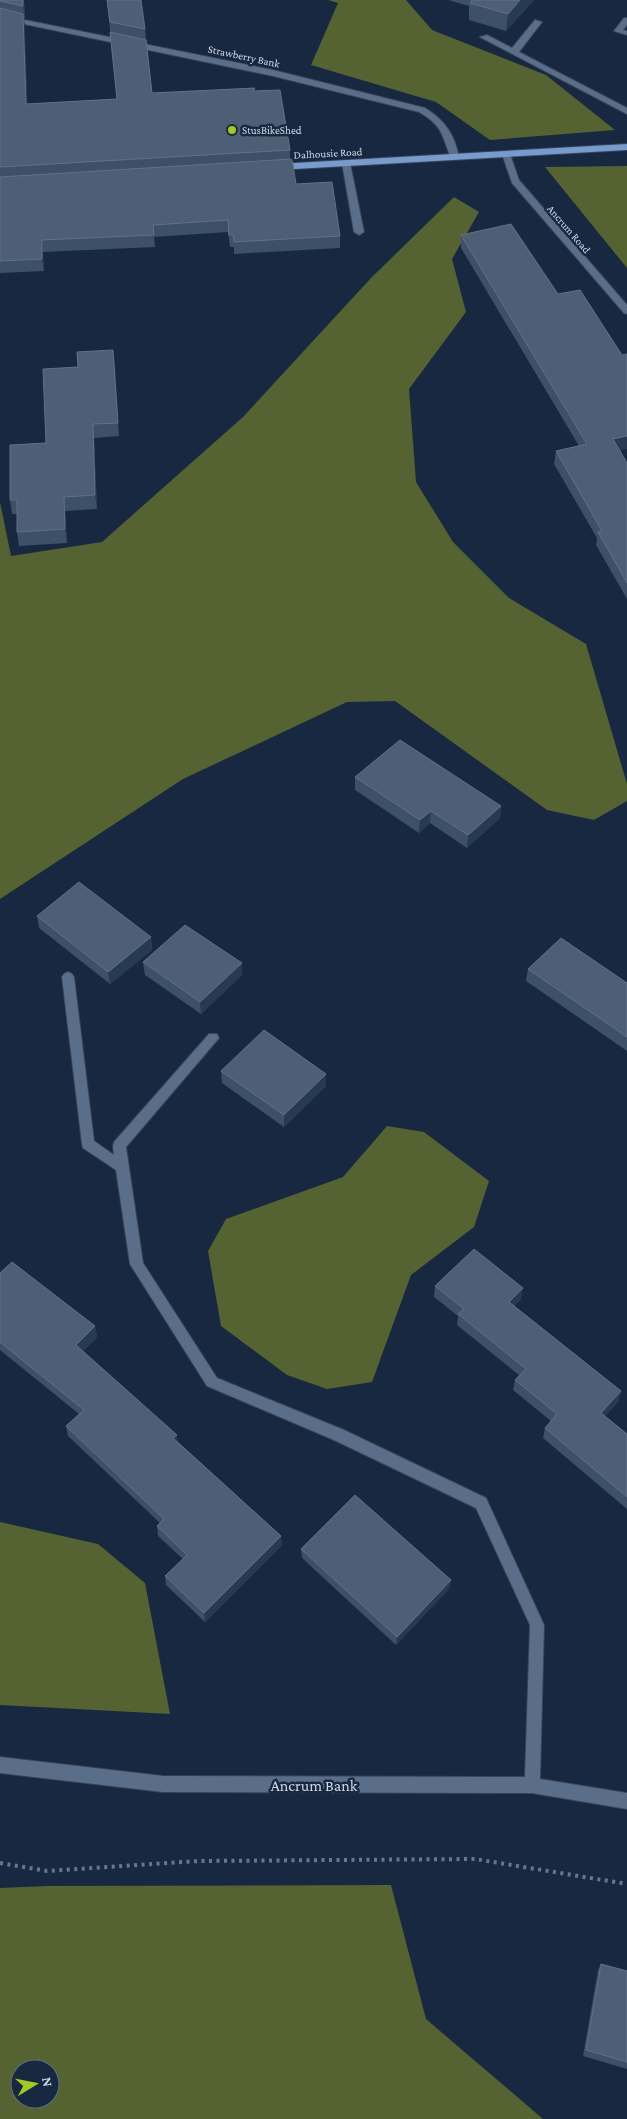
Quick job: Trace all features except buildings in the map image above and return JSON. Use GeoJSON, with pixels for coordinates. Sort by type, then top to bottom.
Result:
{"type":"FeatureCollection","features":[{"type":"Feature","properties":{"kind":"main road","name":"Dalhousie Road"},"geometry":{"type":"LineString","coordinates":[[267,168],[627,147]]}},
{"type":"Feature","properties":{"kind":"street","name":"Strawberry Bank"},"geometry":{"type":"LineString","coordinates":[[0,17],[273,74],[422,110],[436,117],[444,126],[453,144],[455,158]]}},
{"type":"Feature","properties":{"kind":"street"},"geometry":{"type":"LineString","coordinates":[[627,20],[618,31],[627,33]]}},
{"type":"Feature","properties":{"kind":"street"},"geometry":{"type":"LineString","coordinates":[[514,52],[538,22]]}},
{"type":"Feature","properties":{"kind":"street"},"geometry":{"type":"LineString","coordinates":[[484,37],[627,111]]}},
{"type":"Feature","properties":{"kind":"street","name":"Ancrum Road"},"geometry":{"type":"LineString","coordinates":[[506,154],[515,182],[627,311]]}},
{"type":"Feature","properties":{"kind":"street"},"geometry":{"type":"LineString","coordinates":[[346,163],[359,232]]}},
{"type":"Feature","properties":{"kind":"street"},"geometry":{"type":"LineString","coordinates":[[68,977],[88,1144],[123,1172]]}},
{"type":"Feature","properties":{"kind":"street"},"geometry":{"type":"LineString","coordinates":[[213,1038],[119,1146],[137,1264],[212,1382],[339,1434],[481,1503],[537,1624],[532,1785]]}},
{"type":"Feature","properties":{"kind":"street","name":"Ancrum Bank"},"geometry":{"type":"LineString","coordinates":[[0,1765],[164,1784],[532,1785],[627,1801]]}},
{"type":"Feature","properties":{"kind":"path"},"geometry":{"type":"LineString","coordinates":[[0,1863],[47,1872],[199,1861],[475,1859],[627,1884]]}},
{"type":"Feature","properties":{"kind":"green space"},"geometry":{"type":"Polygon","coordinates":[[[328,0],[406,0],[432,30],[546,75],[615,130],[490,140],[436,102],[311,65],[338,3],[328,0]]]}},
{"type":"Feature","properties":{"kind":"green space"},"geometry":{"type":"Polygon","coordinates":[[[627,166],[627,268],[545,167],[627,166]]]}},
{"type":"Feature","properties":{"kind":"green space"},"geometry":{"type":"Polygon","coordinates":[[[454,197],[479,212],[452,259],[466,312],[409,389],[416,482],[453,542],[509,598],[586,644],[627,784],[627,801],[594,820],[547,810],[395,701],[347,702],[183,779],[0,899],[0,502],[11,556],[102,542],[243,417],[371,278],[454,197]]]}},
{"type":"Feature","properties":{"kind":"green space"},"geometry":{"type":"Polygon","coordinates":[[[387,1126],[424,1132],[489,1181],[474,1227],[411,1275],[372,1382],[327,1389],[287,1375],[221,1326],[208,1251],[226,1219],[343,1177],[387,1126]]]}},
{"type":"Feature","properties":{"kind":"green space"},"geometry":{"type":"Polygon","coordinates":[[[0,1522],[98,1544],[145,1583],[170,1714],[0,1705],[0,1522]]]}},
{"type":"Feature","properties":{"kind":"green space"},"geometry":{"type":"Polygon","coordinates":[[[391,1885],[426,2019],[543,2119],[0,2119],[0,1888],[47,1886],[391,1885]]]}},
{"type":"Feature","properties":{"kind":"place","name":"StusBikeShed"},"geometry":{"type":"Point","coordinates":[232,130]}}]}
